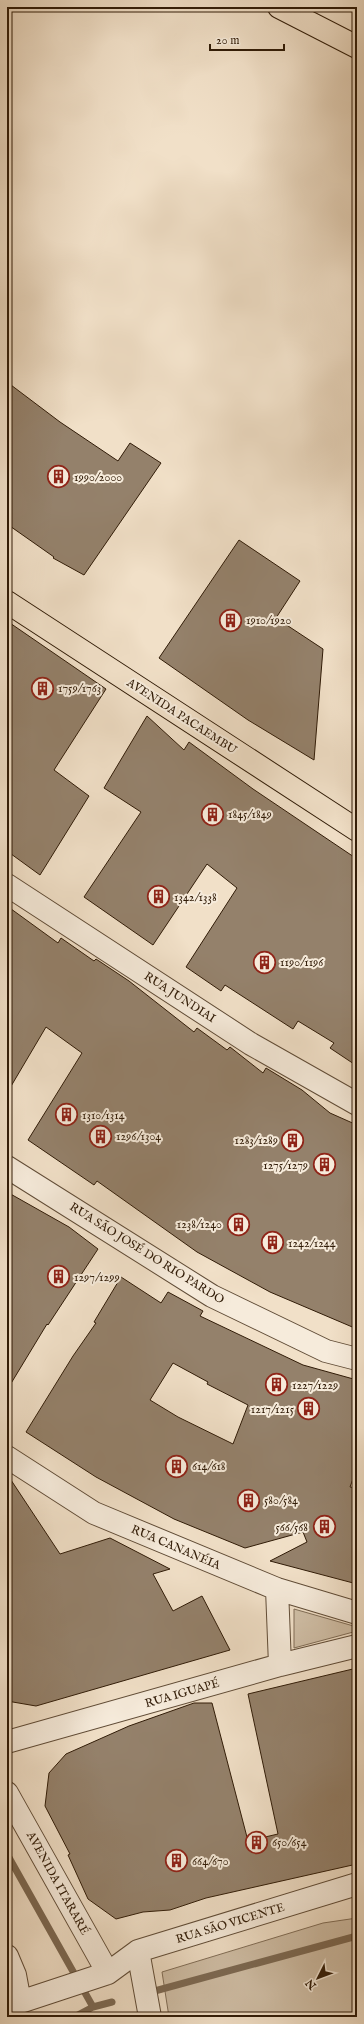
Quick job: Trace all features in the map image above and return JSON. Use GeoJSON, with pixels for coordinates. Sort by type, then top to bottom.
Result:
{"type":"FeatureCollection","features":[{"type":"Feature","properties":{"kind":"main road"},"geometry":{"type":"LineString","coordinates":[[279,7],[357,47]]}},
{"type":"Feature","properties":{"kind":"main road","name":"AVENIDA PACAEMBU"},"geometry":{"type":"LineString","coordinates":[[7,602],[357,830]]}},
{"type":"Feature","properties":{"kind":"street","name":"RUA JUNDIAI"},"geometry":{"type":"LineString","coordinates":[[7,885],[251,1044],[357,1104]]}},
{"type":"Feature","properties":{"kind":"street","name":"RUA SÃO JOSÉ DO RIO PARDO"},"geometry":{"type":"LineString","coordinates":[[7,1166],[212,1296],[326,1351],[357,1360]]}},
{"type":"Feature","properties":{"kind":"street","name":"RUA CANANÉIA"},"geometry":{"type":"LineString","coordinates":[[7,1456],[94,1513],[278,1589],[357,1612]]}},
{"type":"Feature","properties":{"kind":"street"},"geometry":{"type":"LineString","coordinates":[[278,1589],[280,1665]]}},
{"type":"Feature","properties":{"kind":"street","name":"RUA IGUAPÉ"},"geometry":{"type":"LineString","coordinates":[[7,1742],[280,1665],[357,1646]]}},
{"type":"Feature","properties":{"kind":"street","name":"AVENIDA ITARARÉ"},"geometry":{"type":"LineString","coordinates":[[7,1793],[108,1973]]}},
{"type":"Feature","properties":{"kind":"street","name":"RUA SÃO VICENTE"},"geometry":{"type":"LineString","coordinates":[[13,2005],[108,1973],[138,1952],[357,1884]]}},
{"type":"Feature","properties":{"kind":"street"},"geometry":{"type":"LineString","coordinates":[[138,1952],[150,2017]]}},
{"type":"Feature","properties":{"kind":"street"},"geometry":{"type":"LineString","coordinates":[[7,1956],[15,1975],[13,2005]]}},
{"type":"Feature","properties":{"kind":"shaded area"},"geometry":{"type":"Polygon","coordinates":[[[294,1609],[357,1627],[357,1631],[294,1648],[294,1609]]]}},
{"type":"Feature","properties":{"kind":"shaded area"},"geometry":{"type":"Polygon","coordinates":[[[357,1918],[357,2017],[169,2017],[162,1972],[323,1923],[357,1918]]]}},
{"type":"Feature","properties":{"kind":"building"},"geometry":{"type":"Polygon","coordinates":[[[7,382],[60,422],[118,461],[130,443],[161,463],[84,575],[53,558],[54,557],[7,524],[7,382]]]}},
{"type":"Feature","properties":{"kind":"building"},"geometry":{"type":"Polygon","coordinates":[[[239,540],[300,581],[276,618],[323,649],[314,760],[248,720],[159,658],[239,540]]]}},
{"type":"Feature","properties":{"kind":"building"},"geometry":{"type":"Polygon","coordinates":[[[7,621],[106,689],[54,770],[89,796],[40,875],[7,851],[7,621]]]}},
{"type":"Feature","properties":{"kind":"building"},"geometry":{"type":"Polygon","coordinates":[[[147,716],[184,750],[189,742],[253,789],[357,859],[357,1066],[330,1048],[334,1043],[298,1021],[293,1029],[225,985],[221,991],[186,967],[237,888],[207,864],[153,945],[84,897],[141,812],[104,788],[147,716]]]}},
{"type":"Feature","properties":{"kind":"building"},"geometry":{"type":"Polygon","coordinates":[[[7,906],[58,943],[61,938],[94,961],[96,959],[129,981],[194,1032],[197,1028],[227,1050],[230,1047],[263,1073],[266,1068],[302,1090],[330,1113],[357,1125],[357,1329],[270,1292],[197,1252],[97,1181],[94,1185],[28,1140],[82,1053],[46,1027],[7,1093],[7,906]]]}},
{"type":"Feature","properties":{"kind":"building"},"geometry":{"type":"Polygon","coordinates":[[[7,1192],[69,1227],[98,1249],[48,1325],[47,1324],[7,1390],[7,1192]]]}},
{"type":"Feature","properties":{"kind":"building"},"geometry":{"type":"Polygon","coordinates":[[[121,1277],[161,1303],[168,1292],[203,1311],[200,1316],[303,1365],[357,1380],[357,1468],[350,1487],[357,1488],[357,1584],[270,1561],[307,1542],[303,1532],[245,1548],[174,1519],[96,1477],[26,1432],[73,1356],[96,1323],[94,1322],[121,1277]],[[173,1363],[150,1400],[178,1417],[233,1444],[248,1405],[207,1384],[208,1382],[173,1363]]]}},
{"type":"Feature","properties":{"kind":"building"},"geometry":{"type":"Polygon","coordinates":[[[7,1474],[60,1554],[110,1538],[170,1569],[153,1574],[173,1611],[202,1596],[230,1650],[36,1706],[7,1701],[7,1474]]]}},
{"type":"Feature","properties":{"kind":"building"},"geometry":{"type":"Polygon","coordinates":[[[357,1668],[357,1864],[206,1898],[170,1910],[143,1912],[116,1919],[88,1899],[68,1855],[70,1854],[45,1806],[49,1773],[66,1754],[129,1726],[194,1703],[212,1703],[248,1841],[278,1834],[248,1694],[357,1668]]]}},
{"type":"Feature","properties":{"kind":"waterway"},"geometry":{"type":"LineString","coordinates":[[7,1854],[93,2007]]}},
{"type":"Feature","properties":{"kind":"waterway"},"geometry":{"type":"LineString","coordinates":[[151,1992],[357,1936]]}},
{"type":"Feature","properties":{"kind":"waterway"},"geometry":{"type":"LineString","coordinates":[[74,2017],[93,2007],[112,2002]]}},
{"type":"Feature","properties":{"kind":"place","name":"1990/2000"},"geometry":{"type":"Point","coordinates":[58,477]}},
{"type":"Feature","properties":{"kind":"place","name":"1910/1920"},"geometry":{"type":"Point","coordinates":[230,620]}},
{"type":"Feature","properties":{"kind":"place","name":"1759/1763"},"geometry":{"type":"Point","coordinates":[42,688]}},
{"type":"Feature","properties":{"kind":"place","name":"1845/1849"},"geometry":{"type":"Point","coordinates":[213,814]}},
{"type":"Feature","properties":{"kind":"place","name":"1342/1338"},"geometry":{"type":"Point","coordinates":[159,897]}},
{"type":"Feature","properties":{"kind":"place","name":"1190/1196"},"geometry":{"type":"Point","coordinates":[264,962]}},
{"type":"Feature","properties":{"kind":"place","name":"1310/1314"},"geometry":{"type":"Point","coordinates":[66,1115]}},
{"type":"Feature","properties":{"kind":"place","name":"1296/1304"},"geometry":{"type":"Point","coordinates":[101,1136]}},
{"type":"Feature","properties":{"kind":"place","name":"1283/1289"},"geometry":{"type":"Point","coordinates":[293,1140]}},
{"type":"Feature","properties":{"kind":"place","name":"1275/1279"},"geometry":{"type":"Point","coordinates":[324,1165]}},
{"type":"Feature","properties":{"kind":"place","name":"1238/1240"},"geometry":{"type":"Point","coordinates":[238,1224]}},
{"type":"Feature","properties":{"kind":"place","name":"1242/1244"},"geometry":{"type":"Point","coordinates":[273,1243]}},
{"type":"Feature","properties":{"kind":"place","name":"1297/1299"},"geometry":{"type":"Point","coordinates":[58,1277]}},
{"type":"Feature","properties":{"kind":"place","name":"1227/1229"},"geometry":{"type":"Point","coordinates":[276,1385]}},
{"type":"Feature","properties":{"kind":"place","name":"1217/1215"},"geometry":{"type":"Point","coordinates":[309,1409]}},
{"type":"Feature","properties":{"kind":"place","name":"614/618"},"geometry":{"type":"Point","coordinates":[176,1466]}},
{"type":"Feature","properties":{"kind":"place","name":"580/584"},"geometry":{"type":"Point","coordinates":[248,1500]}},
{"type":"Feature","properties":{"kind":"place","name":"566/568"},"geometry":{"type":"Point","coordinates":[324,1527]}},
{"type":"Feature","properties":{"kind":"place","name":"650/654"},"geometry":{"type":"Point","coordinates":[257,1842]}},
{"type":"Feature","properties":{"kind":"place","name":"664/670"},"geometry":{"type":"Point","coordinates":[176,1861]}}]}
